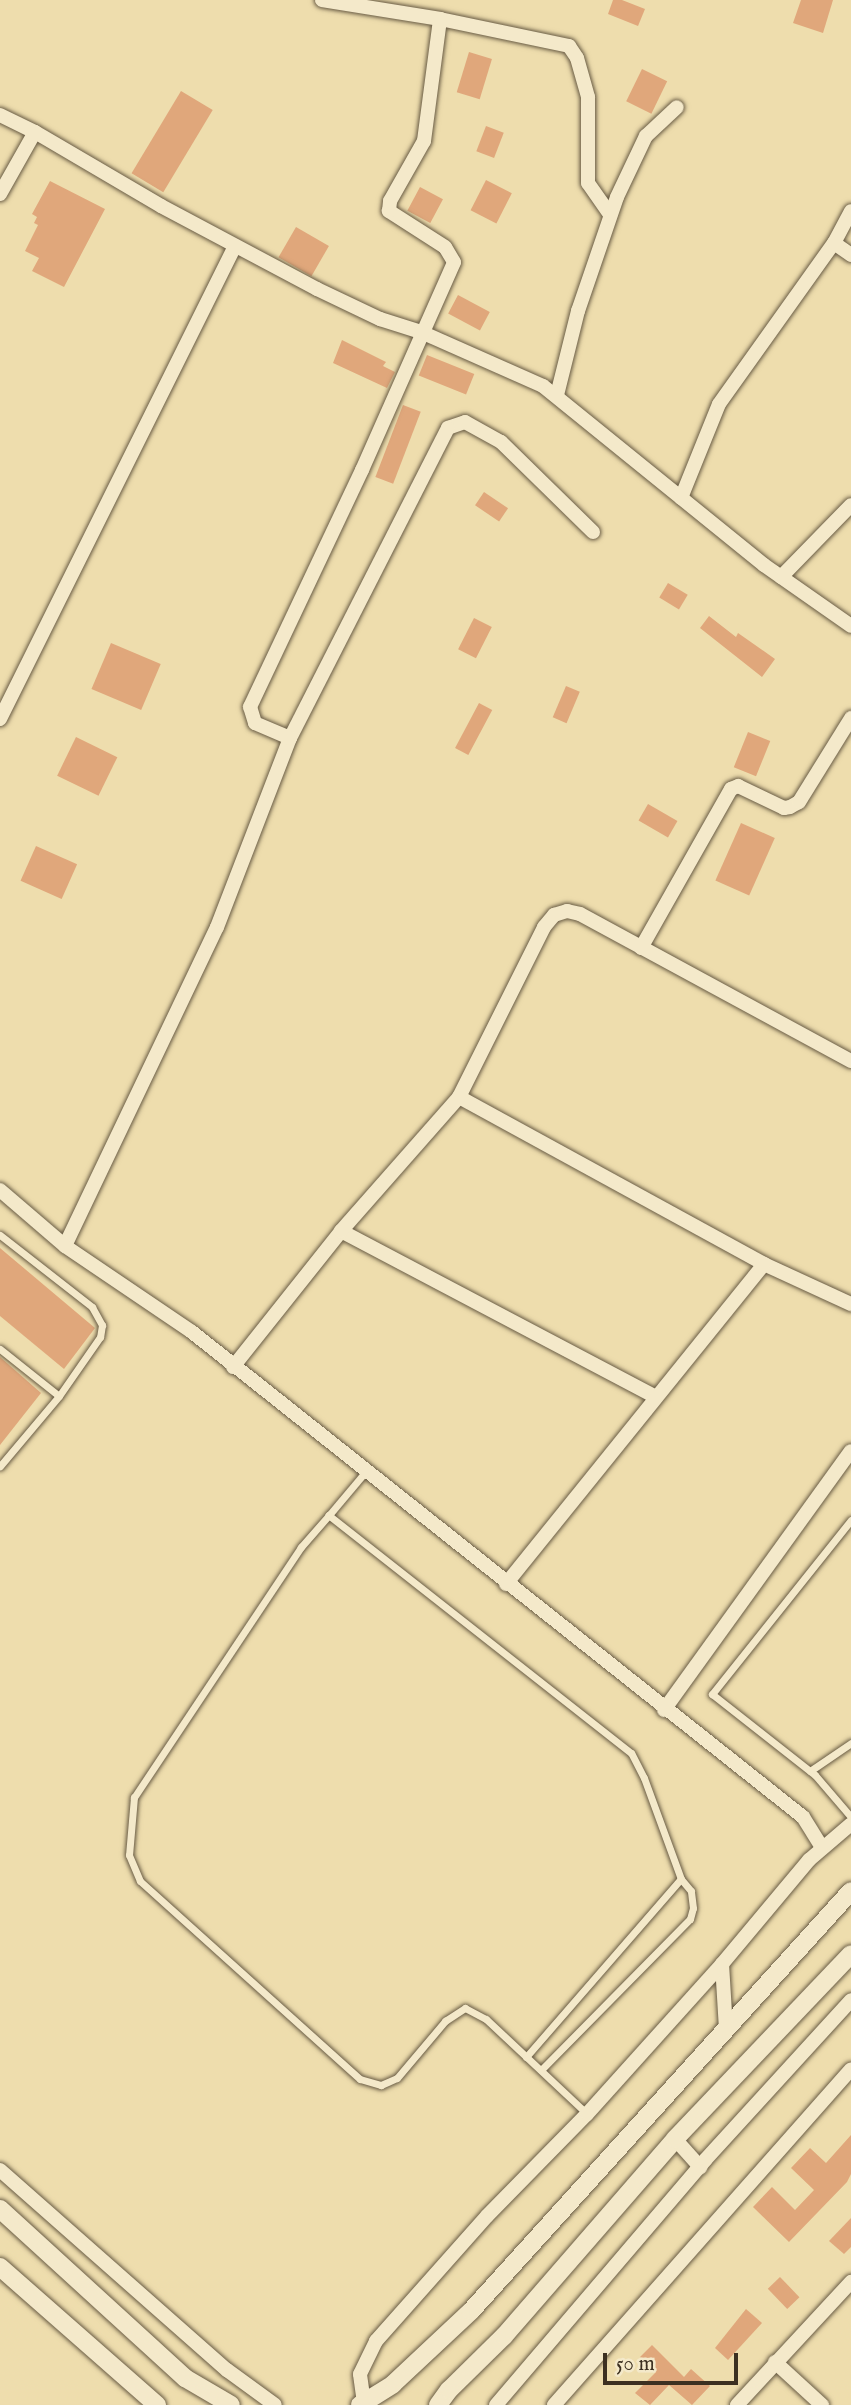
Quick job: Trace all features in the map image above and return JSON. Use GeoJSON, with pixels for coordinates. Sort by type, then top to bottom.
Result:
{"type":"FeatureCollection","features":[{"type":"Feature","properties":{"kind":"street"},"geometry":{"type":"LineString","coordinates":[[322,0],[440,19],[561,43],[574,51],[588,97],[588,183],[610,214]]}},
{"type":"Feature","properties":{"kind":"street"},"geometry":{"type":"LineString","coordinates":[[290,738],[255,723],[250,706],[362,470],[421,332],[451,275],[454,262],[445,247],[392,216],[389,205],[424,141],[440,19]]}},
{"type":"Feature","properties":{"kind":"street"},"geometry":{"type":"LineString","coordinates":[[557,395],[578,311],[610,214],[646,136],[677,107]]}},
{"type":"Feature","properties":{"kind":"street"},"geometry":{"type":"LineString","coordinates":[[0,115],[35,132],[235,246],[380,319],[421,332],[533,381],[557,395],[594,430],[781,577],[851,626]]}},
{"type":"Feature","properties":{"kind":"street"},"geometry":{"type":"LineString","coordinates":[[0,194],[35,132]]}},
{"type":"Feature","properties":{"kind":"street"},"geometry":{"type":"LineString","coordinates":[[681,498],[719,404],[834,243],[851,211]]}},
{"type":"Feature","properties":{"kind":"street"},"geometry":{"type":"LineString","coordinates":[[834,243],[851,256]]}},
{"type":"Feature","properties":{"kind":"street"},"geometry":{"type":"LineString","coordinates":[[0,719],[235,246]]}},
{"type":"Feature","properties":{"kind":"street"},"geometry":{"type":"LineString","coordinates":[[65,1246],[217,927],[290,738],[448,428],[456,423],[473,425],[501,442],[593,532]]}},
{"type":"Feature","properties":{"kind":"street"},"geometry":{"type":"LineString","coordinates":[[781,577],[851,505]]}},
{"type":"Feature","properties":{"kind":"street"},"geometry":{"type":"LineString","coordinates":[[641,948],[731,789],[738,786],[784,808],[799,802],[851,718]]}},
{"type":"Feature","properties":{"kind":"street"},"geometry":{"type":"LineString","coordinates":[[233,1367],[341,1231],[459,1097],[544,927],[554,915],[567,911],[580,914],[851,1061]]}},
{"type":"Feature","properties":{"kind":"street"},"geometry":{"type":"LineString","coordinates":[[459,1097],[764,1264],[851,1304]]}},
{"type":"Feature","properties":{"kind":"street"},"geometry":{"type":"LineString","coordinates":[[0,1190],[65,1246],[192,1332],[664,1710],[803,1817],[822,1848]]}},
{"type":"Feature","properties":{"kind":"street"},"geometry":{"type":"LineString","coordinates":[[341,1231],[656,1397]]}},
{"type":"Feature","properties":{"kind":"street"},"geometry":{"type":"LineString","coordinates":[[506,1584],[764,1264]]}},
{"type":"Feature","properties":{"kind":"street"},"geometry":{"type":"LineString","coordinates":[[664,1710],[851,1451]]}},
{"type":"Feature","properties":{"kind":"street"},"geometry":{"type":"LineString","coordinates":[[851,1824],[822,1848],[587,2115],[487,2216],[376,2341],[359,2374],[362,2404],[401,2378],[471,2311],[851,1891]]}},
{"type":"Feature","properties":{"kind":"street"},"geometry":{"type":"LineString","coordinates":[[438,2405],[449,2390],[504,2336],[675,2139],[851,1954]]}},
{"type":"Feature","properties":{"kind":"street"},"geometry":{"type":"LineString","coordinates":[[722,1964],[726,2029]]}},
{"type":"Feature","properties":{"kind":"street"},"geometry":{"type":"LineString","coordinates":[[496,2405],[700,2167],[851,2000]]}},
{"type":"Feature","properties":{"kind":"street"},"geometry":{"type":"LineString","coordinates":[[554,2405],[851,2068]]}},
{"type":"Feature","properties":{"kind":"street"},"geometry":{"type":"LineString","coordinates":[[675,2139],[700,2167]]}},
{"type":"Feature","properties":{"kind":"street"},"geometry":{"type":"LineString","coordinates":[[0,2170],[227,2370],[275,2405]]}},
{"type":"Feature","properties":{"kind":"street"},"geometry":{"type":"LineString","coordinates":[[0,2209],[185,2378],[231,2405]]}},
{"type":"Feature","properties":{"kind":"street"},"geometry":{"type":"LineString","coordinates":[[0,2267],[157,2405]]}},
{"type":"Feature","properties":{"kind":"street"},"geometry":{"type":"LineString","coordinates":[[737,2405],[851,2282]]}},
{"type":"Feature","properties":{"kind":"street"},"geometry":{"type":"LineString","coordinates":[[775,2362],[822,2405]]}},
{"type":"Feature","properties":{"kind":"lane"},"geometry":{"type":"LineString","coordinates":[[0,1235],[100,1316],[102,1325],[100,1337],[59,1395],[0,1466]]}},
{"type":"Feature","properties":{"kind":"lane"},"geometry":{"type":"LineString","coordinates":[[0,1349],[59,1395]]}},
{"type":"Feature","properties":{"kind":"lane"},"geometry":{"type":"LineString","coordinates":[[366,1471],[301,1547],[134,1797],[129,1855],[140,1881],[360,2079],[381,2085],[397,2078],[445,2021],[465,2008],[486,2019],[587,2115]]}},
{"type":"Feature","properties":{"kind":"lane"},"geometry":{"type":"LineString","coordinates":[[329,1515],[631,1753],[644,1778],[681,1879],[691,1891],[693,1908],[690,1919],[541,2070]]}},
{"type":"Feature","properties":{"kind":"lane"},"geometry":{"type":"LineString","coordinates":[[851,1520],[712,1694],[810,1771],[851,1817]]}},
{"type":"Feature","properties":{"kind":"lane"},"geometry":{"type":"LineString","coordinates":[[810,1771],[851,1743]]}},
{"type":"Feature","properties":{"kind":"lane"},"geometry":{"type":"LineString","coordinates":[[526,2057],[681,1879]]}},
{"type":"Feature","properties":{"kind":"building"},"geometry":{"type":"Polygon","coordinates":[[[613,0],[622,0],[645,9],[638,26],[608,14],[613,0]]]}},
{"type":"Feature","properties":{"kind":"building"},"geometry":{"type":"Polygon","coordinates":[[[801,0],[833,0],[823,33],[793,23],[801,0]]]}},
{"type":"Feature","properties":{"kind":"building"},"geometry":{"type":"Polygon","coordinates":[[[469,52],[492,59],[480,99],[457,92],[469,52]]]}},
{"type":"Feature","properties":{"kind":"building"},"geometry":{"type":"Polygon","coordinates":[[[642,69],[667,81],[651,114],[626,101],[642,69]]]}},
{"type":"Feature","properties":{"kind":"building"},"geometry":{"type":"Polygon","coordinates":[[[181,91],[213,110],[163,192],[132,173],[181,91]]]}},
{"type":"Feature","properties":{"kind":"building"},"geometry":{"type":"Polygon","coordinates":[[[486,126],[504,133],[494,158],[476,151],[486,126]]]}},
{"type":"Feature","properties":{"kind":"building"},"geometry":{"type":"Polygon","coordinates":[[[486,180],[512,193],[496,223],[471,210],[486,180]]]}},
{"type":"Feature","properties":{"kind":"building"},"geometry":{"type":"Polygon","coordinates":[[[50,181],[105,209],[64,287],[32,271],[39,258],[25,251],[38,225],[34,223],[37,217],[32,214],[50,181]]]}},
{"type":"Feature","properties":{"kind":"building"},"geometry":{"type":"Polygon","coordinates":[[[420,187],[443,199],[430,223],[407,211],[420,187]]]}},
{"type":"Feature","properties":{"kind":"building"},"geometry":{"type":"Polygon","coordinates":[[[296,227],[329,246],[311,276],[278,257],[296,227]]]}},
{"type":"Feature","properties":{"kind":"building"},"geometry":{"type":"Polygon","coordinates":[[[458,295],[490,312],[480,330],[448,314],[458,295]]]}},
{"type":"Feature","properties":{"kind":"building"},"geometry":{"type":"Polygon","coordinates":[[[342,340],[386,362],[383,366],[395,372],[387,388],[333,363],[342,340]]]}},
{"type":"Feature","properties":{"kind":"building"},"geometry":{"type":"Polygon","coordinates":[[[427,355],[474,374],[466,395],[419,375],[427,355]]]}},
{"type":"Feature","properties":{"kind":"building"},"geometry":{"type":"Polygon","coordinates":[[[403,405],[421,412],[393,484],[375,477],[403,405]]]}},
{"type":"Feature","properties":{"kind":"building"},"geometry":{"type":"Polygon","coordinates":[[[484,492],[508,508],[499,521],[475,505],[484,492]]]}},
{"type":"Feature","properties":{"kind":"building"},"geometry":{"type":"Polygon","coordinates":[[[668,583],[688,595],[679,609],[659,598],[668,583]]]}},
{"type":"Feature","properties":{"kind":"building"},"geometry":{"type":"Polygon","coordinates":[[[709,616],[736,637],[738,633],[775,659],[762,677],[700,628],[709,616]]]}},
{"type":"Feature","properties":{"kind":"building"},"geometry":{"type":"Polygon","coordinates":[[[474,618],[492,627],[476,658],[458,649],[474,618]]]}},
{"type":"Feature","properties":{"kind":"building"},"geometry":{"type":"Polygon","coordinates":[[[111,643],[161,664],[141,710],[91,689],[111,643]]]}},
{"type":"Feature","properties":{"kind":"building"},"geometry":{"type":"Polygon","coordinates":[[[566,686],[580,692],[567,723],[553,717],[566,686]]]}},
{"type":"Feature","properties":{"kind":"building"},"geometry":{"type":"Polygon","coordinates":[[[479,703],[492,710],[468,755],[455,748],[479,703]]]}},
{"type":"Feature","properties":{"kind":"building"},"geometry":{"type":"Polygon","coordinates":[[[748,732],[770,741],[756,776],[734,767],[748,732]]]}},
{"type":"Feature","properties":{"kind":"building"},"geometry":{"type":"Polygon","coordinates":[[[76,737],[117,757],[98,796],[57,776],[76,737]]]}},
{"type":"Feature","properties":{"kind":"building"},"geometry":{"type":"Polygon","coordinates":[[[648,804],[677,821],[668,837],[638,820],[648,804]]]}},
{"type":"Feature","properties":{"kind":"building"},"geometry":{"type":"Polygon","coordinates":[[[741,823],[775,838],[749,896],[715,881],[741,823]]]}},
{"type":"Feature","properties":{"kind":"building"},"geometry":{"type":"Polygon","coordinates":[[[36,846],[77,864],[62,899],[21,881],[36,846]]]}},
{"type":"Feature","properties":{"kind":"building"},"geometry":{"type":"Polygon","coordinates":[[[0,1248],[95,1328],[64,1369],[0,1316],[0,1248]]]}},
{"type":"Feature","properties":{"kind":"building"},"geometry":{"type":"Polygon","coordinates":[[[0,1357],[41,1393],[0,1445],[0,1357]]]}},
{"type":"Feature","properties":{"kind":"building"},"geometry":{"type":"Polygon","coordinates":[[[851,2135],[851,2174],[847,2182],[789,2242],[753,2207],[772,2187],[795,2210],[814,2190],[791,2168],[810,2148],[826,2163],[851,2135]]]}},
{"type":"Feature","properties":{"kind":"building"},"geometry":{"type":"Polygon","coordinates":[[[851,2218],[851,2247],[844,2254],[829,2241],[851,2218]]]}},
{"type":"Feature","properties":{"kind":"building"},"geometry":{"type":"Polygon","coordinates":[[[780,2277],[799,2297],[787,2309],[768,2289],[780,2277]]]}},
{"type":"Feature","properties":{"kind":"building"},"geometry":{"type":"Polygon","coordinates":[[[746,2309],[762,2323],[728,2360],[715,2348],[746,2309]]]}},
{"type":"Feature","properties":{"kind":"building"},"geometry":{"type":"Polygon","coordinates":[[[652,2345],[684,2377],[691,2369],[710,2386],[692,2405],[669,2385],[650,2405],[635,2393],[656,2372],[640,2357],[652,2345]]]}}]}
